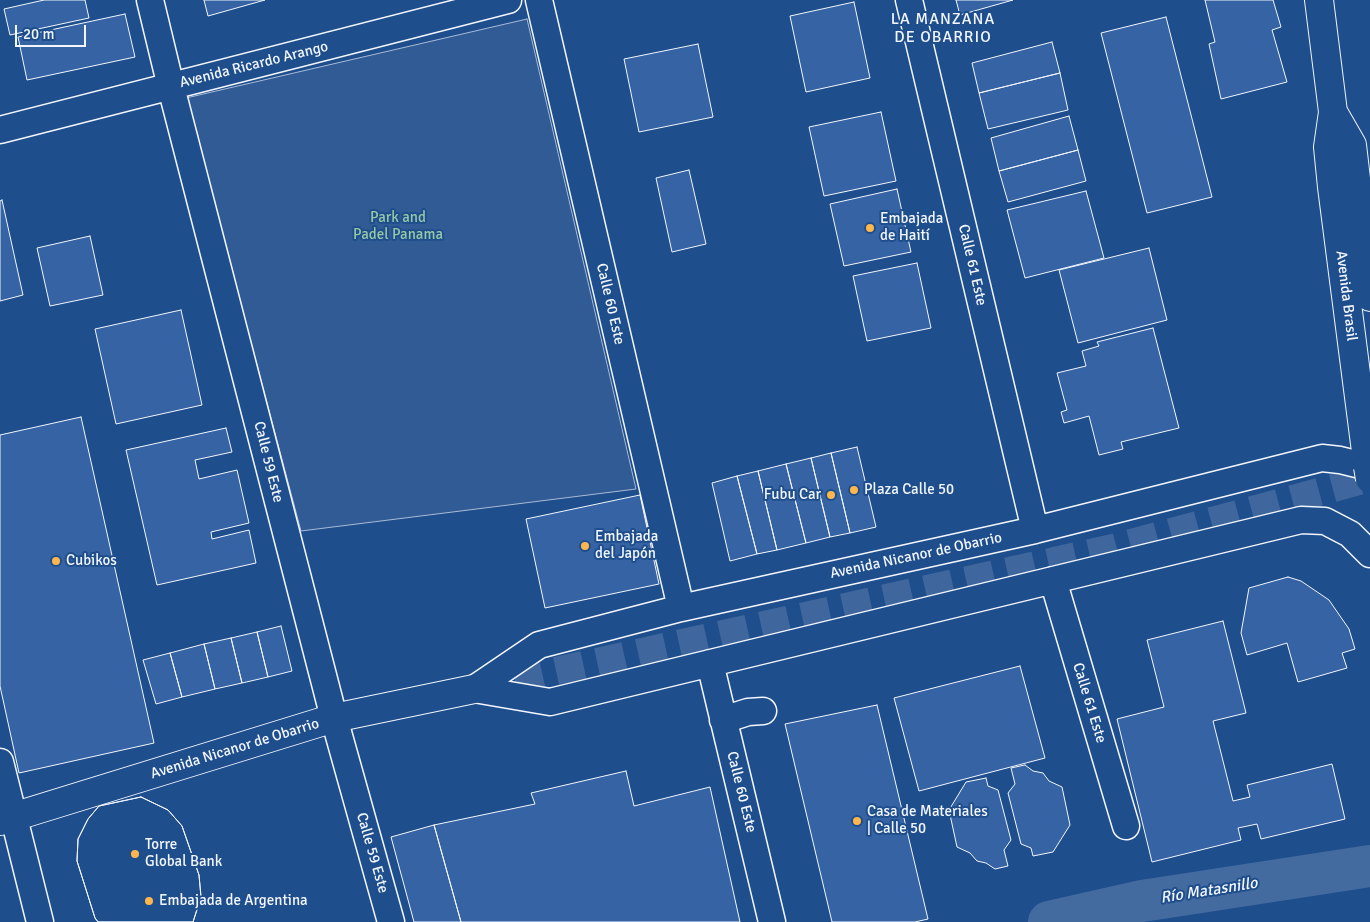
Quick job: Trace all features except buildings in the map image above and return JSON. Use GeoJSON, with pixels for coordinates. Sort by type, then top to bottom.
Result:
{"type":"FeatureCollection","features":[{"type":"Feature","properties":{"kind":"main road","name":"Avenida Brasil"},"geometry":{"type":"LineString","coordinates":[[1319,0],[1334,112],[1328,147],[1332,187],[1369,473]]}},
{"type":"Feature","properties":{"kind":"main road","name":"Avenida Brasil"},"geometry":{"type":"LineString","coordinates":[[1334,112],[1352,145],[1370,297]]}},
{"type":"Feature","properties":{"kind":"main road","name":"Avenida Nicanor de Obarrio"},"geometry":{"type":"LineString","coordinates":[[7,819],[334,718],[474,689]]}},
{"type":"Feature","properties":{"kind":"street","name":"Calle 59 Este"},"geometry":{"type":"LineString","coordinates":[[150,0],[334,718],[391,922]]}},
{"type":"Feature","properties":{"kind":"street","name":"Avenida Ricardo Arango"},"geometry":{"type":"LineString","coordinates":[[0,130],[508,0]]}},
{"type":"Feature","properties":{"kind":"street","name":"Calle 60 Este"},"geometry":{"type":"LineString","coordinates":[[538,0],[681,608]]}},
{"type":"Feature","properties":{"kind":"street","name":"Calle 61 Este"},"geometry":{"type":"LineString","coordinates":[[909,0],[1035,530]]}},
{"type":"Feature","properties":{"kind":"street","name":"Avenida Nicanor de Obarrio"},"geometry":{"type":"LineString","coordinates":[[474,689],[539,645],[681,608],[1035,530],[1322,458],[1340,460],[1369,473]]}},
{"type":"Feature","properties":{"kind":"street","name":"Avenida Nicanor de Obarrio"},"geometry":{"type":"LineString","coordinates":[[474,689],[550,702],[1301,520],[1325,521],[1350,534],[1370,554]]}},
{"type":"Feature","properties":{"kind":"street","name":"Calle 61 Este"},"geometry":{"type":"LineString","coordinates":[[1053,580],[1126,826]]}},
{"type":"Feature","properties":{"kind":"street","name":"Calle 60 Este"},"geometry":{"type":"LineString","coordinates":[[710,663],[772,922]]}},
{"type":"Feature","properties":{"kind":"street"},"geometry":{"type":"LineString","coordinates":[[723,720],[748,712],[763,711]]}},
{"type":"Feature","properties":{"kind":"street"},"geometry":{"type":"LineString","coordinates":[[0,762],[7,819],[40,922]]}},
{"type":"Feature","properties":{"kind":"green space","name":"Park and Padel Panama"},"geometry":{"type":"Polygon","coordinates":[[[527,19],[636,489],[301,531],[186,98],[527,19]]]}},
{"type":"Feature","properties":{"kind":"waterway","name":"Río Matasnillo"},"geometry":{"type":"LineString","coordinates":[[1049,922],[1142,901],[1370,866]]}},
{"type":"Feature","properties":{"kind":"tunnel"},"geometry":{"type":"LineString","coordinates":[[474,689],[1113,548],[1370,478]]}},
{"type":"Feature","properties":{"kind":"place","name":"Embajada de Haití"},"geometry":{"type":"Point","coordinates":[870,228]}},
{"type":"Feature","properties":{"kind":"place","name":"Plaza Calle 50"},"geometry":{"type":"Point","coordinates":[854,490]}},
{"type":"Feature","properties":{"kind":"place","name":"Fubu Car"},"geometry":{"type":"Point","coordinates":[831,495]}},
{"type":"Feature","properties":{"kind":"place","name":"Embajada del Japón"},"geometry":{"type":"Point","coordinates":[585,546]}},
{"type":"Feature","properties":{"kind":"place","name":"Cubikos"},"geometry":{"type":"Point","coordinates":[56,561]}},
{"type":"Feature","properties":{"kind":"place","name":"Casa de Materiales | Calle 50"},"geometry":{"type":"Point","coordinates":[857,821]}},
{"type":"Feature","properties":{"kind":"place","name":"Torre Global Bank"},"geometry":{"type":"Point","coordinates":[135,854]}},
{"type":"Feature","properties":{"kind":"place","name":"Embajada de Argentina"},"geometry":{"type":"Point","coordinates":[149,901]}},
{"type":"Feature","properties":{"kind":"district","name":"LA MANZANA DE OBARRIO"},"geometry":{"type":"Point","coordinates":[943,29]}}]}
